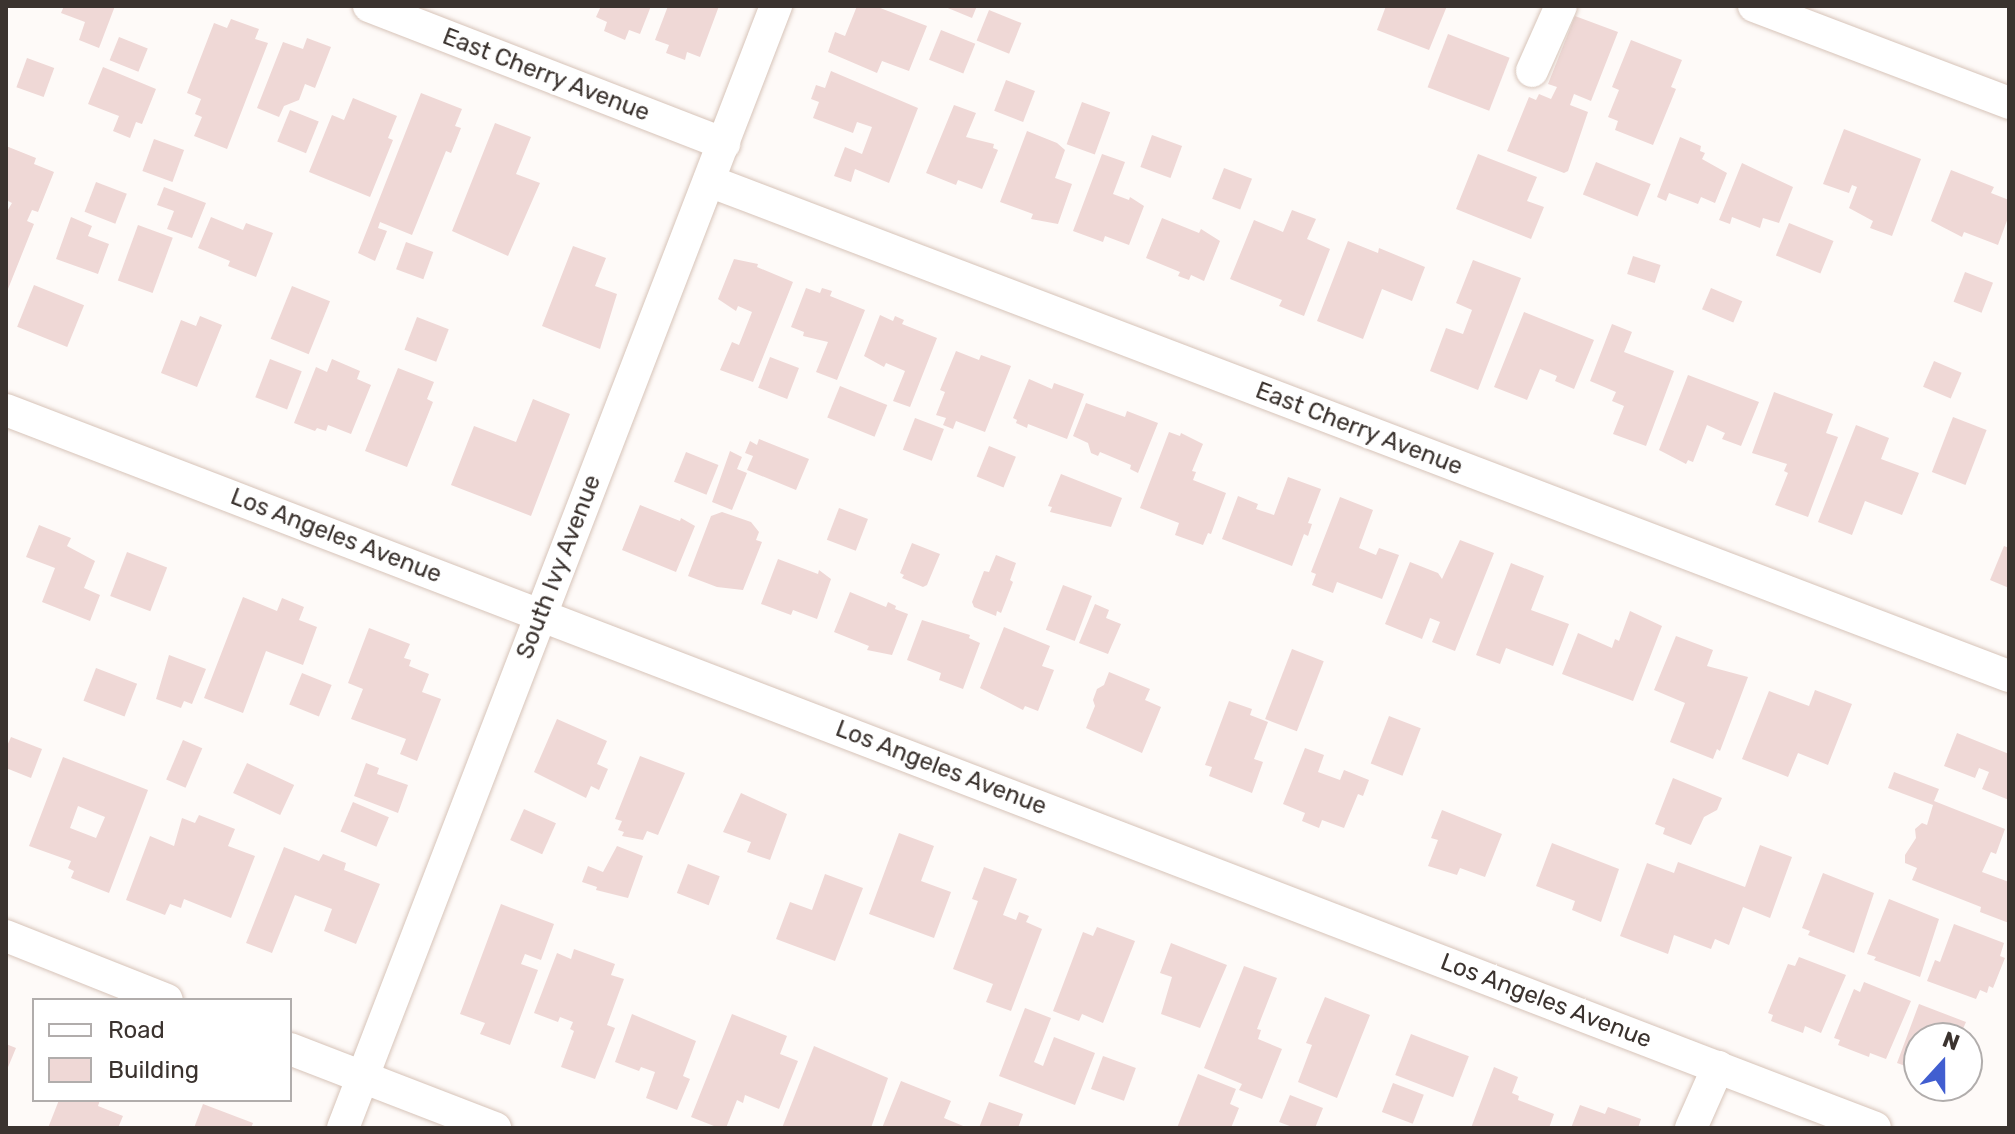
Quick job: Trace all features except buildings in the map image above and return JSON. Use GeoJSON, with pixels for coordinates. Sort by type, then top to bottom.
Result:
{"type":"FeatureCollection","features":[{"type":"Feature","properties":{"kind":"street","name":"East Cherry Avenue"},"geometry":{"type":"LineString","coordinates":[[369,6],[724,144]]}},
{"type":"Feature","properties":{"kind":"street","name":"South Ivy Avenue"},"geometry":{"type":"LineString","coordinates":[[343,1128],[776,6]]}},
{"type":"Feature","properties":{"kind":"street"},"geometry":{"type":"LineString","coordinates":[[1532,71],[1561,6]]}},
{"type":"Feature","properties":{"kind":"street"},"geometry":{"type":"LineString","coordinates":[[1754,6],[2009,103]]}},
{"type":"Feature","properties":{"kind":"street","name":"East Cherry Avenue"},"geometry":{"type":"LineString","coordinates":[[709,181],[2009,676]]}},
{"type":"Feature","properties":{"kind":"street","name":"Los Angeles Avenue"},"geometry":{"type":"LineString","coordinates":[[6,410],[1875,1128]]}},
{"type":"Feature","properties":{"kind":"street"},"geometry":{"type":"LineString","coordinates":[[6,936],[162,998]]}},
{"type":"Feature","properties":{"kind":"street"},"geometry":{"type":"LineString","coordinates":[[292,1050],[495,1128]]}},
{"type":"Feature","properties":{"kind":"street"},"geometry":{"type":"LineString","coordinates":[[1691,1128],[1718,1067]]}}]}
